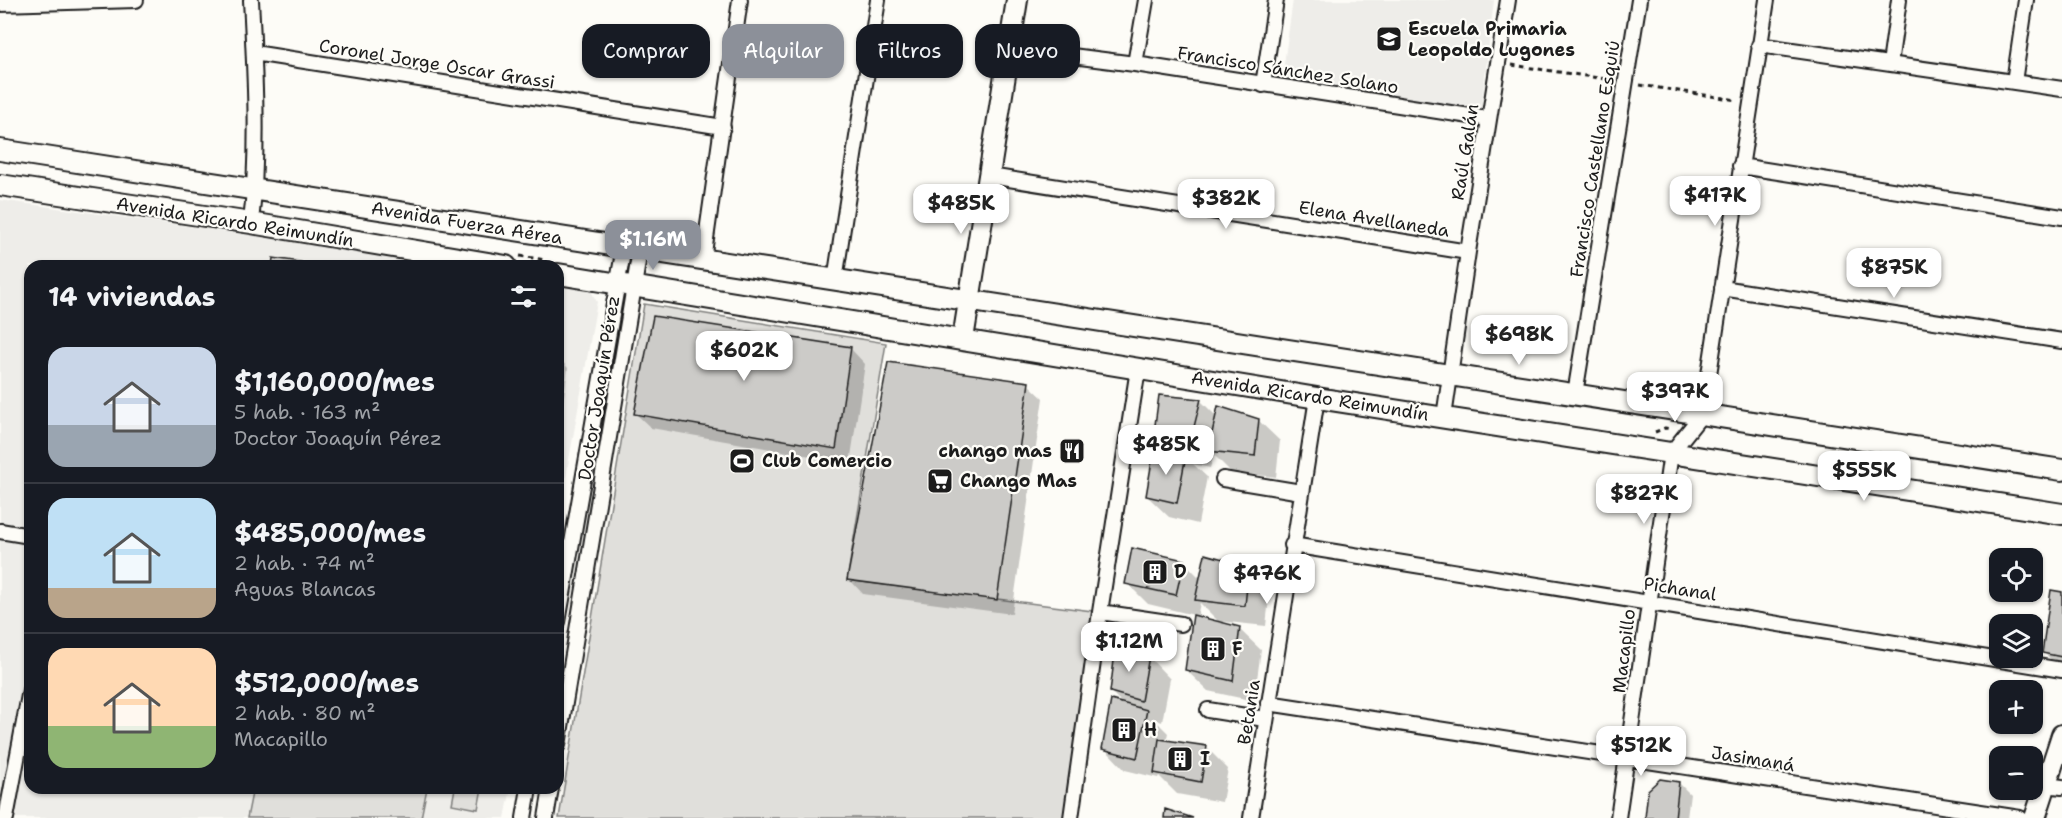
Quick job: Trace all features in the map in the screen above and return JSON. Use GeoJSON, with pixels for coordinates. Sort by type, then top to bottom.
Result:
{"type":"FeatureCollection","features":[{"type":"Feature","properties":{"kind":"street"},"geometry":{"type":"LineString","coordinates":[[0,4],[136,0]]}},
{"type":"Feature","properties":{"kind":"street"},"geometry":{"type":"LineString","coordinates":[[250,223],[255,190],[254,53],[251,0]]}},
{"type":"Feature","properties":{"kind":"street"},"geometry":{"type":"LineString","coordinates":[[703,260],[723,127],[738,0]]}},
{"type":"Feature","properties":{"kind":"street"},"geometry":{"type":"LineString","coordinates":[[835,280],[878,0]]}},
{"type":"Feature","properties":{"kind":"street"},"geometry":{"type":"LineString","coordinates":[[1013,24],[1017,0]]}},
{"type":"Feature","properties":{"kind":"street"},"geometry":{"type":"LineString","coordinates":[[1136,64],[1146,0]]}},
{"type":"Feature","properties":{"kind":"street"},"geometry":{"type":"LineString","coordinates":[[1263,85],[1276,0]]}},
{"type":"Feature","properties":{"kind":"street","name":"Raúl Galán"},"geometry":{"type":"LineString","coordinates":[[1444,417],[1508,0]]}},
{"type":"Feature","properties":{"kind":"street","name":"Francisco Castellano Esquiú"},"geometry":{"type":"LineString","coordinates":[[1575,394],[1639,0]]}},
{"type":"Feature","properties":{"kind":"street"},"geometry":{"type":"LineString","coordinates":[[1671,453],[1703,413],[1767,0]]}},
{"type":"Feature","properties":{"kind":"street"},"geometry":{"type":"LineString","coordinates":[[1890,64],[1899,0]]}},
{"type":"Feature","properties":{"kind":"street"},"geometry":{"type":"LineString","coordinates":[[2014,82],[2026,0]]}},
{"type":"Feature","properties":{"kind":"street"},"geometry":{"type":"LineString","coordinates":[[1759,45],[2062,89]]}},
{"type":"Feature","properties":{"kind":"street","name":"Coronel Jorge Oscar Grassi"},"geometry":{"type":"LineString","coordinates":[[254,53],[723,127]]}},
{"type":"Feature","properties":{"kind":"street","name":"Francisco Sánchez Solano"},"geometry":{"type":"LineString","coordinates":[[1080,57],[1489,119]]}},
{"type":"Feature","properties":{"kind":"street"},"geometry":{"type":"LineString","coordinates":[[963,339],[1005,78]]}},
{"type":"Feature","properties":{"kind":"street","name":"Avenida Fuerza Aérea"},"geometry":{"type":"LineString","coordinates":[[0,150],[970,300]]}},
{"type":"Feature","properties":{"kind":"street"},"geometry":{"type":"LineString","coordinates":[[1740,166],[2062,217]]}},
{"type":"Feature","properties":{"kind":"street","name":"Elena Avellaneda"},"geometry":{"type":"LineString","coordinates":[[990,176],[1468,252]]}},
{"type":"Feature","properties":{"kind":"street","name":"Avenida Ricardo Reimundín"},"geometry":{"type":"LineString","coordinates":[[0,185],[250,223],[470,260]]}},
{"type":"Feature","properties":{"kind":"street","name":"Doctor Joaquín Pérez"},"geometry":{"type":"LineString","coordinates":[[564,592],[632,248]]}},
{"type":"Feature","properties":{"kind":"street","name":"Avenida Ricardo Reimundín"},"geometry":{"type":"LineString","coordinates":[[564,275],[1317,398],[2062,514]]}},
{"type":"Feature","properties":{"kind":"street","name":"Doctor Joaquín Pérez"},"geometry":{"type":"LineString","coordinates":[[564,704],[625,285]]}},
{"type":"Feature","properties":{"kind":"street"},"geometry":{"type":"LineString","coordinates":[[1722,288],[2062,341]]}},
{"type":"Feature","properties":{"kind":"street"},"geometry":{"type":"LineString","coordinates":[[970,300],[2062,470]]}},
{"type":"Feature","properties":{"kind":"street"},"geometry":{"type":"LineString","coordinates":[[1071,818],[1138,369]]}},
{"type":"Feature","properties":{"kind":"street","name":"Betania"},"geometry":{"type":"LineString","coordinates":[[1251,818],[1292,545],[1317,398]]}},
{"type":"Feature","properties":{"kind":"street","name":"Macapillo"},"geometry":{"type":"LineString","coordinates":[[1618,818],[1671,453]]}},
{"type":"Feature","properties":{"kind":"street"},"geometry":{"type":"LineString","coordinates":[[1223,479],[1301,492]]}},
{"type":"Feature","properties":{"kind":"street"},"geometry":{"type":"LineString","coordinates":[[0,531],[24,535]]}},
{"type":"Feature","properties":{"kind":"street","name":"Pichanal"},"geometry":{"type":"LineString","coordinates":[[1292,545],[2062,670]]}},
{"type":"Feature","properties":{"kind":"street"},"geometry":{"type":"LineString","coordinates":[[1100,612],[1181,624]]}},
{"type":"Feature","properties":{"kind":"street","name":"Jasimaná"},"geometry":{"type":"LineString","coordinates":[[1268,703],[2020,818]]}},
{"type":"Feature","properties":{"kind":"street"},"geometry":{"type":"LineString","coordinates":[[1208,710],[1265,719]]}},
{"type":"Feature","properties":{"kind":"street"},"geometry":{"type":"LineString","coordinates":[[6,818],[24,722]]}},
{"type":"Feature","properties":{"kind":"street"},"geometry":{"type":"LineString","coordinates":[[2035,818],[2054,786],[2062,735]]}},
{"type":"Feature","properties":{"kind":"street"},"geometry":{"type":"LineString","coordinates":[[524,818],[528,794]]}},
{"type":"Feature","properties":{"kind":"street"},"geometry":{"type":"LineString","coordinates":[[546,818],[550,794]]}},
{"type":"Feature","properties":{"kind":"shaded area","name":"Escuela Primaria Leopoldo Lugones"},"geometry":{"type":"Polygon","coordinates":[[[1293,0],[1494,0],[1481,111],[1282,78],[1293,0]]]}},
{"type":"Feature","properties":{"kind":"shaded area"},"geometry":{"type":"Polygon","coordinates":[[[0,200],[430,260],[24,260],[24,794],[510,794],[505,818],[0,818],[0,200]]]}},
{"type":"Feature","properties":{"kind":"shaded area"},"geometry":{"type":"Polygon","coordinates":[[[564,280],[586,282],[597,302],[564,488],[564,280]]]}},
{"type":"Feature","properties":{"kind":"shaded area","name":"Club Comercio"},"geometry":{"type":"Polygon","coordinates":[[[644,304],[886,343],[847,580],[1100,612],[1071,818],[559,818],[644,304]]]}},
{"type":"Feature","properties":{"kind":"shaded area"},"geometry":{"type":"Polygon","coordinates":[[[252,794],[426,794],[421,818],[247,818],[252,794]]]}},
{"type":"Feature","properties":{"kind":"shaded area"},"geometry":{"type":"Polygon","coordinates":[[[454,794],[481,794],[478,809],[452,804],[454,794]]]}},
{"type":"Feature","properties":{"kind":"building"},"geometry":{"type":"Polygon","coordinates":[[[653,316],[851,347],[836,449],[634,414],[653,316]]]}},
{"type":"Feature","properties":{"kind":"building","name":"Chango Mas"},"geometry":{"type":"Polygon","coordinates":[[[888,362],[1029,382],[997,600],[847,580],[888,362]]]}},
{"type":"Feature","properties":{"kind":"building"},"geometry":{"type":"Polygon","coordinates":[[[1159,395],[1201,399],[1189,447],[1153,440],[1159,395]]]}},
{"type":"Feature","properties":{"kind":"building"},"geometry":{"type":"Polygon","coordinates":[[[1218,406],[1259,419],[1255,456],[1208,451],[1218,406]]]}},
{"type":"Feature","properties":{"kind":"building"},"geometry":{"type":"Polygon","coordinates":[[[1154,449],[1186,455],[1177,503],[1146,496],[1154,449]]]}},
{"type":"Feature","properties":{"kind":"building","name":"D"},"geometry":{"type":"Polygon","coordinates":[[[1132,548],[1184,560],[1176,595],[1125,584],[1132,548]]]}},
{"type":"Feature","properties":{"kind":"building"},"geometry":{"type":"Polygon","coordinates":[[[1205,554],[1249,566],[1245,606],[1195,600],[1205,554]]]}},
{"type":"Feature","properties":{"kind":"building"},"geometry":{"type":"Polygon","coordinates":[[[2051,590],[2062,592],[2062,657],[2043,653],[2051,590]]]}},
{"type":"Feature","properties":{"kind":"building","name":"F"},"geometry":{"type":"Polygon","coordinates":[[[1193,615],[1240,627],[1233,681],[1185,670],[1193,615]]]}},
{"type":"Feature","properties":{"kind":"building"},"geometry":{"type":"Polygon","coordinates":[[[1116,645],[1149,656],[1141,701],[1110,692],[1116,645]]]}},
{"type":"Feature","properties":{"kind":"building","name":"H"},"geometry":{"type":"Polygon","coordinates":[[[1111,700],[1147,710],[1137,758],[1102,749],[1111,700]]]}},
{"type":"Feature","properties":{"kind":"building","name":"I"},"geometry":{"type":"Polygon","coordinates":[[[1159,739],[1207,746],[1201,782],[1154,773],[1159,739]]]}},
{"type":"Feature","properties":{"kind":"building"},"geometry":{"type":"Polygon","coordinates":[[[1660,779],[1679,782],[1675,818],[1645,818],[1648,790],[1660,779]]]}},
{"type":"Feature","properties":{"kind":"building"},"geometry":{"type":"Polygon","coordinates":[[[1165,809],[1193,818],[1164,818],[1165,809]]]}},
{"type":"Feature","properties":{"kind":"place","name":"Escuela Primaria Leopoldo Lugones"},"geometry":{"type":"Point","coordinates":[1389,39]}},
{"type":"Feature","properties":{"kind":"place","name":"chango mas"},"geometry":{"type":"Point","coordinates":[1072,451]}},
{"type":"Feature","properties":{"kind":"place","name":"Club Comercio"},"geometry":{"type":"Point","coordinates":[742,461]}},
{"type":"Feature","properties":{"kind":"place","name":"Chango Mas"},"geometry":{"type":"Point","coordinates":[940,481]}},
{"type":"Feature","properties":{"kind":"place","name":"D"},"geometry":{"type":"Point","coordinates":[1155,572]}},
{"type":"Feature","properties":{"kind":"place","name":"F"},"geometry":{"type":"Point","coordinates":[1213,649]}},
{"type":"Feature","properties":{"kind":"place","name":"H"},"geometry":{"type":"Point","coordinates":[1124,730]}},
{"type":"Feature","properties":{"kind":"place","name":"I"},"geometry":{"type":"Point","coordinates":[1180,759]}}]}
